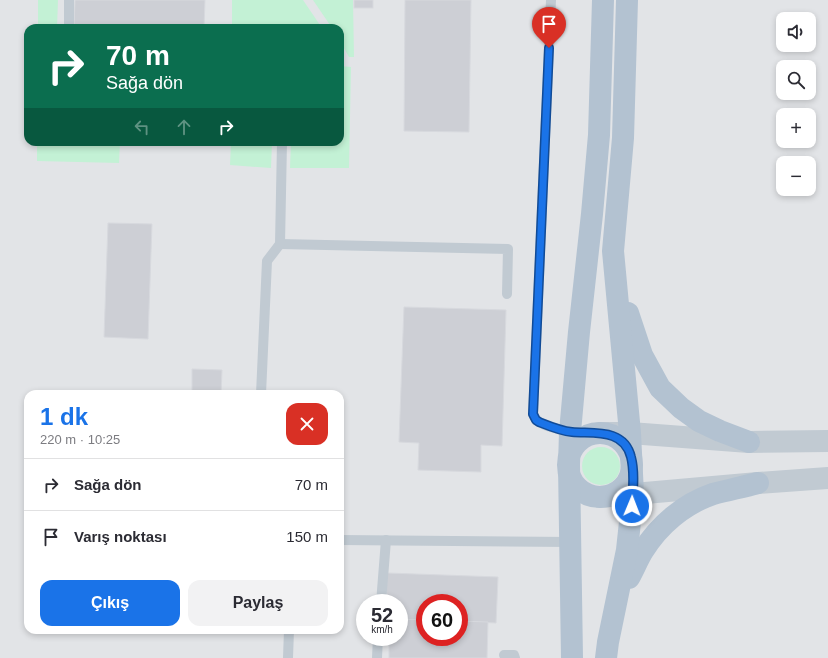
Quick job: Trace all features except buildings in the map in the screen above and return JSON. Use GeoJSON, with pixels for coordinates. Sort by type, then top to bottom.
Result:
{"type":"FeatureCollection","features":[{"type":"Feature","properties":{"kind":"main road"},"geometry":{"type":"LineString","coordinates":[[572,658],[571,542],[568,465],[599,135],[603,0]]}},
{"type":"Feature","properties":{"kind":"main road"},"geometry":{"type":"LineString","coordinates":[[606,658],[627,550],[633,494],[630,433],[613,251],[623,138],[627,0]]}},
{"type":"Feature","properties":{"kind":"main road"},"geometry":{"type":"LineString","coordinates":[[613,251],[629,319],[642,355],[660,388],[681,408],[699,421],[749,442]]}},
{"type":"Feature","properties":{"kind":"main road"},"geometry":{"type":"LineString","coordinates":[[600,433],[610,434],[619,439],[629,451],[632,465],[631,475],[626,484],[615,493],[600,497],[582,491],[575,484],[570,475],[568,465],[574,446],[582,439],[590,435],[600,433]]}},
{"type":"Feature","properties":{"kind":"main road"},"geometry":{"type":"LineString","coordinates":[[615,606],[642,552],[664,524],[686,507],[713,494],[758,483]]}},
{"type":"Feature","properties":{"kind":"street"},"geometry":{"type":"LineString","coordinates":[[600,433],[630,433],[749,442],[828,442]]}},
{"type":"Feature","properties":{"kind":"street"},"geometry":{"type":"LineString","coordinates":[[600,497],[828,478]]}},
{"type":"Feature","properties":{"kind":"lane"},"geometry":{"type":"LineString","coordinates":[[69,0],[69,24]]}},
{"type":"Feature","properties":{"kind":"lane"},"geometry":{"type":"LineString","coordinates":[[551,0],[533,414],[539,422],[570,432],[600,433]]}},
{"type":"Feature","properties":{"kind":"lane"},"geometry":{"type":"LineString","coordinates":[[261,390],[267,261],[280,244],[282,146]]}},
{"type":"Feature","properties":{"kind":"lane"},"geometry":{"type":"LineString","coordinates":[[280,244],[508,249],[507,294]]}},
{"type":"Feature","properties":{"kind":"lane"},"geometry":{"type":"LineString","coordinates":[[344,540],[571,542]]}},
{"type":"Feature","properties":{"kind":"lane"},"geometry":{"type":"LineString","coordinates":[[382,594],[386,540]]}},
{"type":"Feature","properties":{"kind":"lane"},"geometry":{"type":"LineString","coordinates":[[288,658],[289,634]]}},
{"type":"Feature","properties":{"kind":"lane"},"geometry":{"type":"LineString","coordinates":[[377,658],[378,646]]}},
{"type":"Feature","properties":{"kind":"lane"},"geometry":{"type":"LineString","coordinates":[[504,655],[514,655],[515,658]]}},
{"type":"Feature","properties":{"kind":"shaded area"},"geometry":{"type":"Polygon","coordinates":[[[0,0],[828,0],[828,658],[0,658],[0,0]]]}},
{"type":"Feature","properties":{"kind":"green space"},"geometry":{"type":"Polygon","coordinates":[[[38,0],[58,0],[57,24],[38,24],[38,0]]]}},
{"type":"Feature","properties":{"kind":"green space"},"geometry":{"type":"Polygon","coordinates":[[[232,0],[303,0],[319,24],[232,24],[232,0]]]}},
{"type":"Feature","properties":{"kind":"green space"},"geometry":{"type":"Polygon","coordinates":[[[313,0],[353,0],[354,57],[349,57],[344,48],[344,24],[329,24],[313,0]]]}},
{"type":"Feature","properties":{"kind":"green space"},"geometry":{"type":"Polygon","coordinates":[[[344,66],[351,67],[349,168],[290,168],[291,146],[344,146],[344,66]]]}},
{"type":"Feature","properties":{"kind":"green space"},"geometry":{"type":"Polygon","coordinates":[[[37,146],[120,146],[119,163],[37,161],[37,146]]]}},
{"type":"Feature","properties":{"kind":"green space"},"geometry":{"type":"Polygon","coordinates":[[[231,146],[272,146],[271,168],[230,165],[231,146]]]}},
{"type":"Feature","properties":{"kind":"green space"},"geometry":{"type":"Polygon","coordinates":[[[597,447],[605,447],[612,450],[617,455],[620,466],[617,477],[612,482],[605,485],[597,485],[590,482],[585,477],[582,470],[582,462],[585,455],[590,450],[597,447]]]}},
{"type":"Feature","properties":{"kind":"route"},"geometry":{"type":"LineString","coordinates":[[549,48],[533,414],[534,418],[539,422],[570,432],[610,434],[619,439],[626,446],[631,455],[633,494],[632,506]]}}]}
